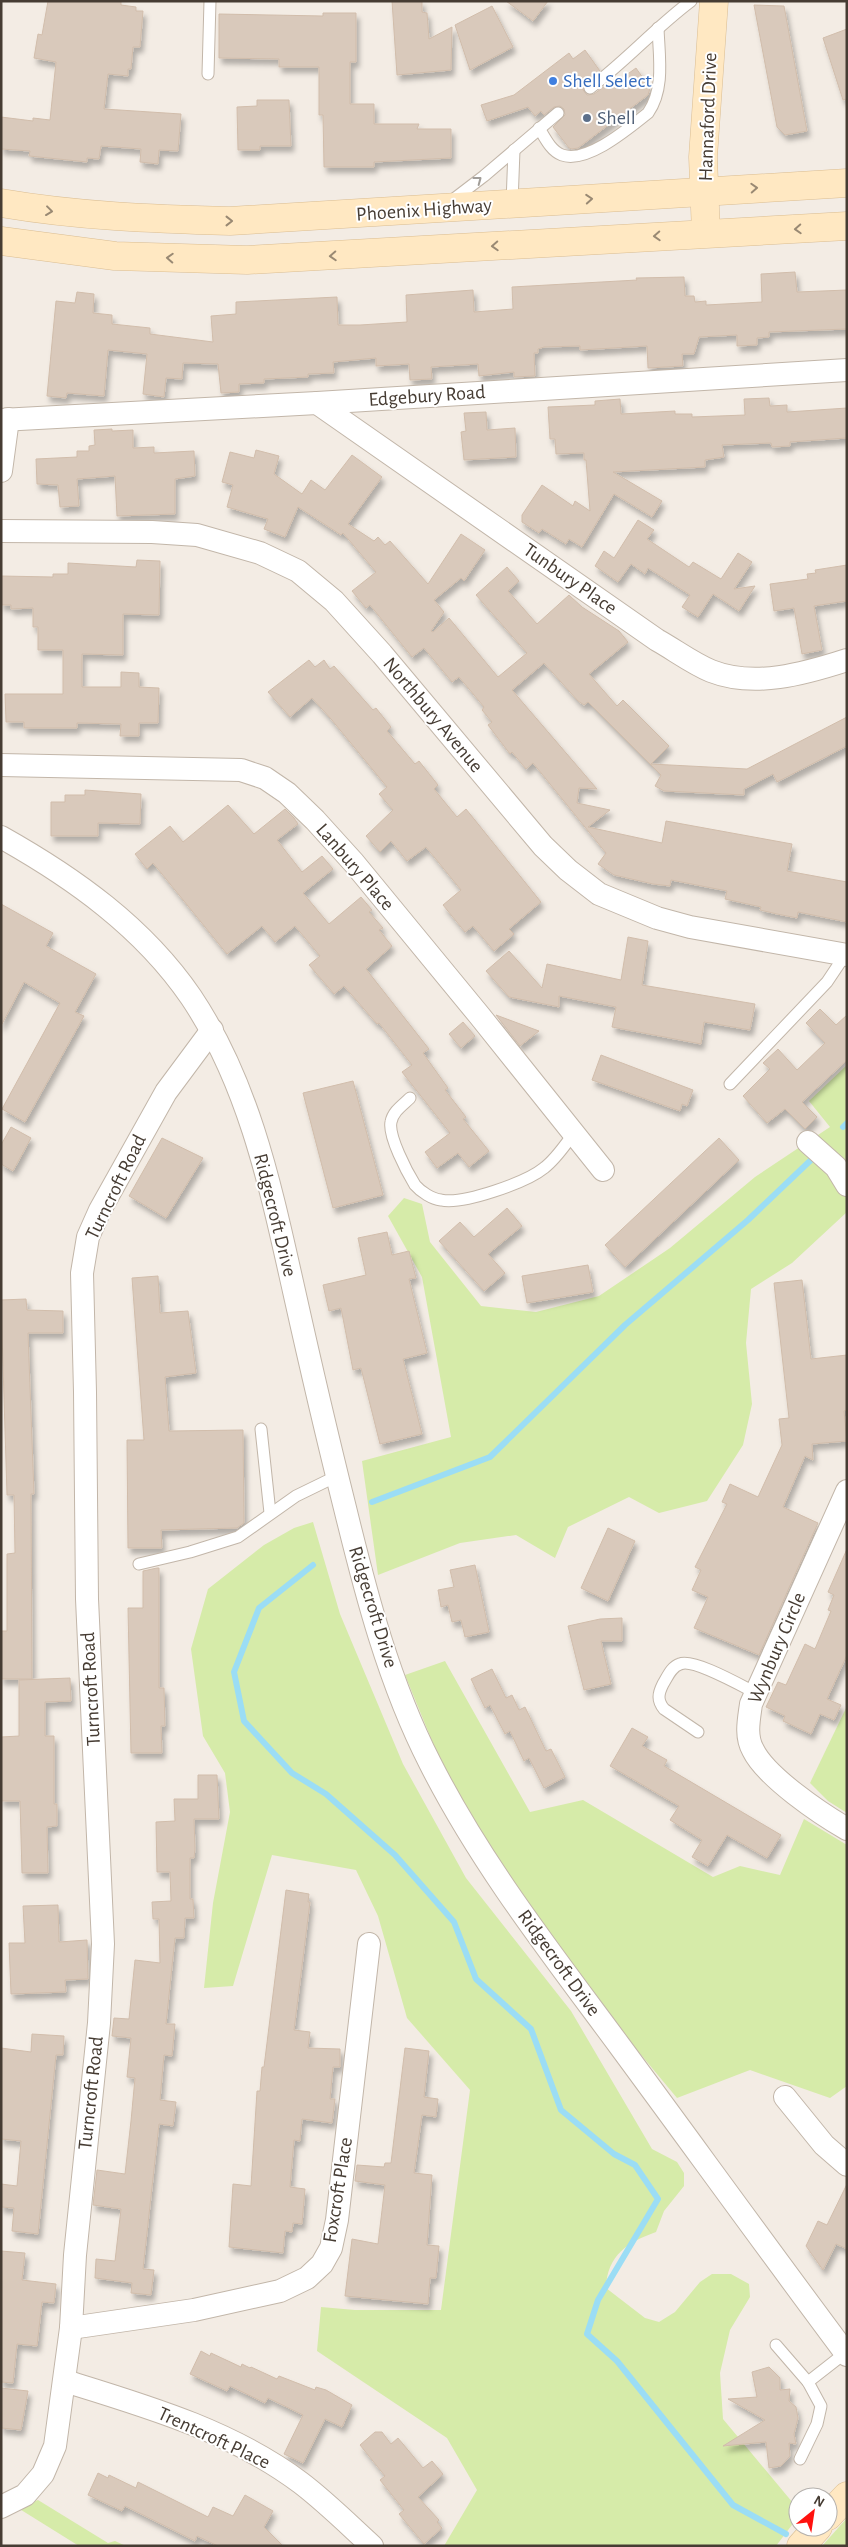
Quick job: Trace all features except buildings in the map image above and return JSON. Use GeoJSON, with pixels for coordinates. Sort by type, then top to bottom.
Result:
{"type":"FeatureCollection","features":[{"type":"Feature","properties":{"kind":"main road","name":"Hannaford Drive"},"geometry":{"type":"LineString","coordinates":[[706,233],[703,157],[714,1]]}},
{"type":"Feature","properties":{"kind":"main road","name":"Phoenix Highway"},"geometry":{"type":"LineString","coordinates":[[1,203],[47,211],[144,219],[230,221],[847,183]]}},
{"type":"Feature","properties":{"kind":"main road","name":"Phoenix Highway"},"geometry":{"type":"LineString","coordinates":[[1,241],[115,256],[247,260],[847,226]]}},
{"type":"Feature","properties":{"kind":"main road"},"geometry":{"type":"LineString","coordinates":[[838,2505],[847,2496]]}},
{"type":"Feature","properties":{"kind":"street","name":"Edgebury Road"},"geometry":{"type":"LineString","coordinates":[[1,471],[5,420],[317,403],[847,370]]}},
{"type":"Feature","properties":{"kind":"street","name":"Tunbury Place"},"geometry":{"type":"LineString","coordinates":[[317,403],[658,640],[711,671],[740,678],[773,678],[847,660]]}},
{"type":"Feature","properties":{"kind":"street","name":"Northbury Avenue"},"geometry":{"type":"LineString","coordinates":[[1,531],[152,532],[197,535],[260,553],[298,571],[334,601],[382,654],[543,846],[568,870],[599,894],[657,918],[690,927],[846,955]]}},
{"type":"Feature","properties":{"kind":"street","name":"Lanbury Place"},"geometry":{"type":"LineString","coordinates":[[1,765],[210,768],[241,770],[265,778],[287,793],[354,863],[603,1170]]}},
{"type":"Feature","properties":{"kind":"street","name":"Ridgecroft Drive"},"geometry":{"type":"LineString","coordinates":[[1,837],[44,861],[110,908],[151,947],[188,994],[212,1030],[232,1070],[252,1125],[275,1205],[365,1590],[396,1684],[427,1758],[470,1836],[529,1923],[846,2354]]}},
{"type":"Feature","properties":{"kind":"street","name":"Turncroft Road"},"geometry":{"type":"LineString","coordinates":[[1,2507],[25,2495],[43,2474],[55,2446],[71,2328],[76,2255],[95,2069],[103,1944],[87,1599],[86,1392],[82,1273],[88,1237],[100,1210],[166,1092],[212,1030]]}},
{"type":"Feature","properties":{"kind":"street"},"geometry":{"type":"LineString","coordinates":[[808,1142],[836,1167],[847,1185]]}},
{"type":"Feature","properties":{"kind":"street","name":"Wynbury Circle"},"geometry":{"type":"LineString","coordinates":[[847,1491],[751,1704],[748,1729],[753,1750],[771,1773],[824,1816],[847,1829]]}},
{"type":"Feature","properties":{"kind":"street","name":"Foxcroft Place"},"geometry":{"type":"LineString","coordinates":[[71,2328],[194,2310],[280,2291],[307,2278],[322,2264],[331,2248],[337,2220],[368,1944]]}},
{"type":"Feature","properties":{"kind":"street"},"geometry":{"type":"LineString","coordinates":[[785,2097],[824,2145],[847,2165]]}},
{"type":"Feature","properties":{"kind":"street","name":"Trentcroft Place"},"geometry":{"type":"LineString","coordinates":[[65,2381],[152,2408],[255,2453],[301,2483],[371,2545]]}},
{"type":"Feature","properties":{"kind":"lane"},"geometry":{"type":"LineString","coordinates":[[208,74],[210,1]]}},
{"type":"Feature","properties":{"kind":"lane"},"geometry":{"type":"LineString","coordinates":[[590,88],[619,66],[658,28],[691,1]]}},
{"type":"Feature","properties":{"kind":"lane"},"geometry":{"type":"LineString","coordinates":[[539,128],[548,144],[561,155],[575,157],[590,153],[648,113],[655,104],[660,81],[658,28]]}},
{"type":"Feature","properties":{"kind":"lane"},"geometry":{"type":"LineString","coordinates":[[440,209],[558,113]]}},
{"type":"Feature","properties":{"kind":"lane"},"geometry":{"type":"LineString","coordinates":[[512,204],[514,150]]}},
{"type":"Feature","properties":{"kind":"lane"},"geometry":{"type":"LineString","coordinates":[[730,1084],[827,982],[846,955]]}},
{"type":"Feature","properties":{"kind":"lane"},"geometry":{"type":"LineString","coordinates":[[410,1098],[395,1112],[391,1121],[393,1140],[416,1185],[426,1194],[441,1200],[458,1201],[528,1179],[545,1168],[574,1133]]}},
{"type":"Feature","properties":{"kind":"lane"},"geometry":{"type":"LineString","coordinates":[[261,1429],[270,1513]]}},
{"type":"Feature","properties":{"kind":"lane"},"geometry":{"type":"LineString","coordinates":[[139,1564],[190,1552],[238,1537],[296,1496],[337,1476]]}},
{"type":"Feature","properties":{"kind":"lane"},"geometry":{"type":"LineString","coordinates":[[698,1732],[664,1709],[660,1704],[658,1695],[671,1670],[675,1667],[686,1662],[693,1664],[756,1693]]}},
{"type":"Feature","properties":{"kind":"lane"},"geometry":{"type":"LineString","coordinates":[[776,2345],[819,2397],[821,2414],[800,2459]]}},
{"type":"Feature","properties":{"kind":"lane"},"geometry":{"type":"LineString","coordinates":[[808,2382],[846,2354]]}},
{"type":"Feature","properties":{"kind":"green space"},"geometry":{"type":"Polygon","coordinates":[[[847,1065],[847,1212],[792,1263],[751,1289],[746,1343],[752,1404],[743,1445],[707,1501],[659,1513],[629,1497],[568,1527],[555,1558],[516,1535],[460,1543],[378,1575],[362,1461],[451,1437],[422,1277],[388,1216],[404,1198],[422,1204],[430,1242],[481,1306],[536,1312],[599,1296],[670,1248],[755,1177],[830,1127],[809,1101],[847,1065]]]}},
{"type":"Feature","properties":{"kind":"green space"},"geometry":{"type":"Polygon","coordinates":[[[313,1522],[340,1614],[403,1764],[466,1878],[571,2011],[652,2149],[677,2162],[684,2173],[684,2186],[664,2211],[656,2232],[637,2240],[621,2251],[610,2267],[606,2288],[645,2318],[659,2322],[675,2312],[700,2282],[712,2274],[731,2274],[749,2284],[750,2297],[730,2330],[720,2373],[723,2419],[788,2497],[788,2530],[776,2546],[444,2546],[477,2490],[447,2438],[317,2351],[321,2307],[355,2310],[441,2310],[470,2090],[407,2018],[378,1916],[356,1870],[272,1855],[233,1986],[204,1988],[213,1903],[230,1812],[225,1773],[203,1736],[191,1649],[208,1589],[264,1545],[294,1528],[313,1522]]]}},
{"type":"Feature","properties":{"kind":"green space"},"geometry":{"type":"Polygon","coordinates":[[[445,1661],[530,1812],[583,1800],[713,1877],[740,1866],[780,1875],[804,1819],[847,1845],[847,2086],[830,2098],[750,2070],[677,2098],[637,2050],[531,1908],[450,1785],[405,1675],[445,1661]]]}},
{"type":"Feature","properties":{"kind":"green space"},"geometry":{"type":"Polygon","coordinates":[[[847,1706],[847,1813],[828,1801],[810,1783],[847,1706]]]}},
{"type":"Feature","properties":{"kind":"green space"},"geometry":{"type":"Polygon","coordinates":[[[38,2500],[108,2543],[115,2541],[126,2546],[79,2546],[18,2508],[38,2500]]]}},
{"type":"Feature","properties":{"kind":"green space"},"geometry":{"type":"Polygon","coordinates":[[[847,2518],[847,2546],[822,2546],[830,2537],[838,2537],[838,2528],[847,2518]]]}},
{"type":"Feature","properties":{"kind":"waterway"},"geometry":{"type":"LineString","coordinates":[[843,1127],[847,1123]]}},
{"type":"Feature","properties":{"kind":"waterway"},"geometry":{"type":"LineString","coordinates":[[372,1502],[490,1457],[625,1325],[748,1220],[812,1159]]}},
{"type":"Feature","properties":{"kind":"waterway"},"geometry":{"type":"LineString","coordinates":[[313,1565],[259,1608],[234,1672],[244,1721],[292,1773],[326,1794],[395,1855],[454,1922],[476,1979],[531,2029],[561,2110],[614,2154],[635,2165],[658,2199],[598,2300],[587,2334],[617,2361],[733,2505],[786,2534]]}},
{"type":"Feature","properties":{"kind":"place","name":"Shell Select"},"geometry":{"type":"Point","coordinates":[553,81]}},
{"type":"Feature","properties":{"kind":"place","name":"Shell"},"geometry":{"type":"Point","coordinates":[587,118]}}]}
